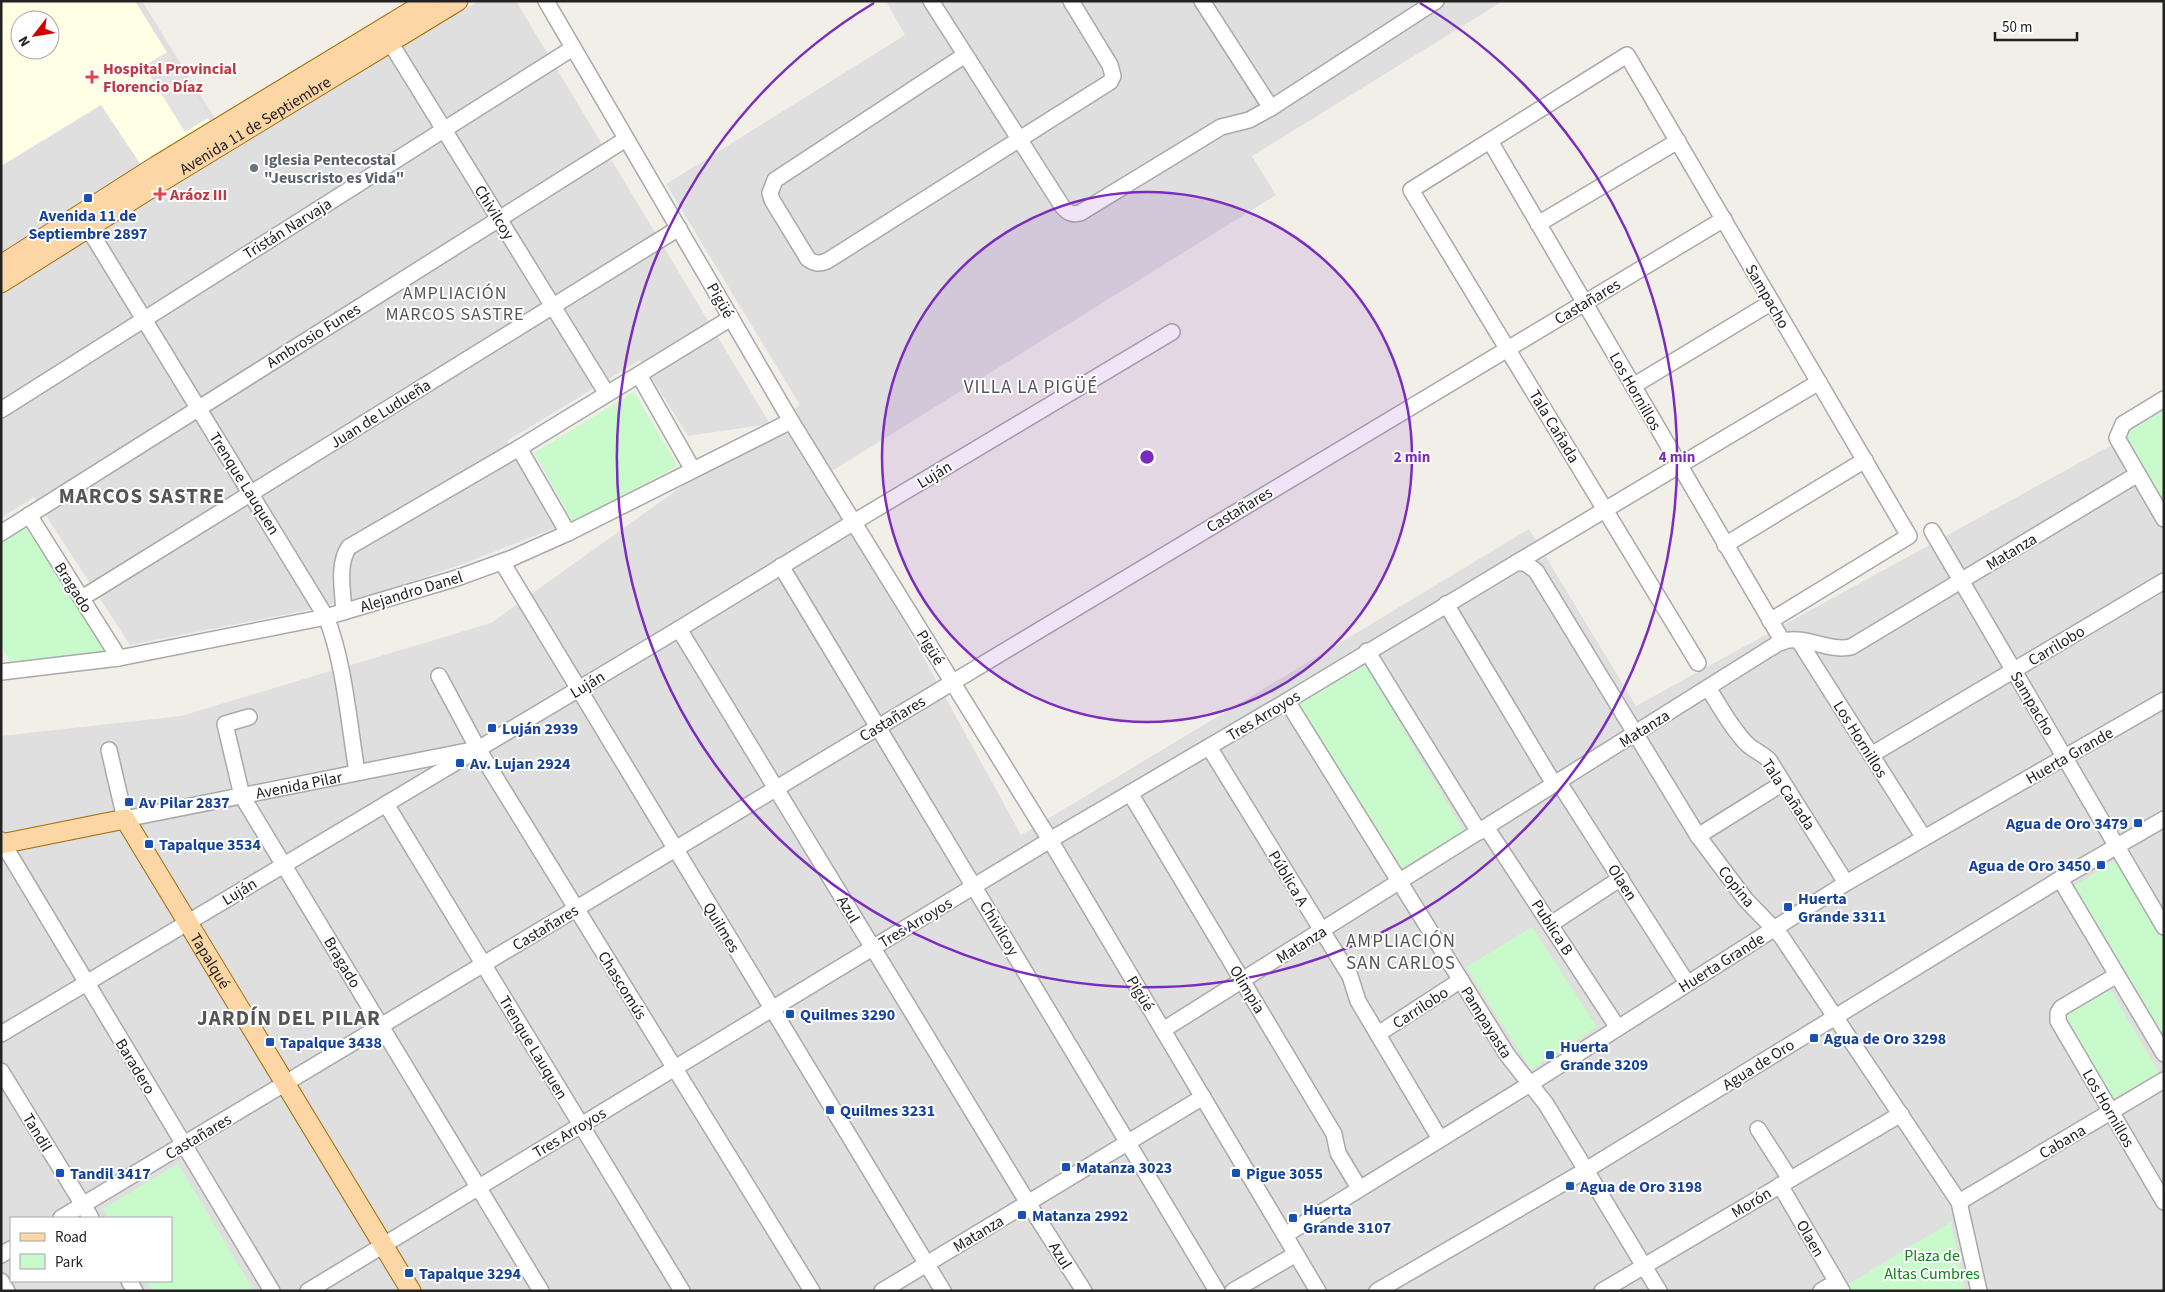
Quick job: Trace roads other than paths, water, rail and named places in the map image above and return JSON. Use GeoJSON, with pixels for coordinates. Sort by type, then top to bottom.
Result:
{"type":"FeatureCollection","features":[{"type":"Feature","properties":{"kind":"main road","name":"Avenida 11 de Septiembre"},"geometry":{"type":"LineString","coordinates":[[1,265],[156,185],[386,35],[428,1]]}},
{"type":"Feature","properties":{"kind":"main road","name":"Avenida 11 de Septiembre"},"geometry":{"type":"LineString","coordinates":[[386,35],[458,1]]}},
{"type":"Feature","properties":{"kind":"main road","name":"Avenida 11 de Septiembre"},"geometry":{"type":"LineString","coordinates":[[1,283],[85,221]]}},
{"type":"Feature","properties":{"kind":"main road","name":"Avenida Pilar"},"geometry":{"type":"LineString","coordinates":[[2,843],[125,819]]}},
{"type":"Feature","properties":{"kind":"main road","name":"Tapalqué"},"geometry":{"type":"LineString","coordinates":[[125,819],[411,1291]]}},
{"type":"Feature","properties":{"kind":"street","name":"Pigüé"},"geometry":{"type":"LineString","coordinates":[[546,1],[791,421],[1050,840],[1318,1291]]}},
{"type":"Feature","properties":{"kind":"street"},"geometry":{"type":"LineString","coordinates":[[931,1],[1062,206],[1067,212],[1074,215],[1221,127],[1249,120],[1271,108],[1436,1]]}},
{"type":"Feature","properties":{"kind":"street"},"geometry":{"type":"LineString","coordinates":[[965,55],[775,180],[770,193],[772,200],[808,259],[821,264],[827,261],[1105,86],[1113,76],[1110,65],[1071,1]]}},
{"type":"Feature","properties":{"kind":"street"},"geometry":{"type":"LineString","coordinates":[[1202,1],[1271,108]]}},
{"type":"Feature","properties":{"kind":"street","name":"Chivilcoy"},"geometry":{"type":"LineString","coordinates":[[386,35],[607,394]]}},
{"type":"Feature","properties":{"kind":"street","name":"Tristán Narvaja"},"geometry":{"type":"LineString","coordinates":[[1,410],[573,48]]}},
{"type":"Feature","properties":{"kind":"street","name":"Sampacho"},"geometry":{"type":"LineString","coordinates":[[1490,141],[1627,55],[1865,460],[1909,536],[1770,621]]}},
{"type":"Feature","properties":{"kind":"street","name":"Ambrosio Funes"},"geometry":{"type":"LineString","coordinates":[[1,533],[626,138]]}},
{"type":"Feature","properties":{"kind":"street","name":"Tala Cañada"},"geometry":{"type":"LineString","coordinates":[[1490,141],[1411,190],[1698,663]]}},
{"type":"Feature","properties":{"kind":"street","name":"Los Hornillos"},"geometry":{"type":"LineString","coordinates":[[1490,141],[1783,642]]}},
{"type":"Feature","properties":{"kind":"street"},"geometry":{"type":"LineString","coordinates":[[1538,224],[1678,141]]}},
{"type":"Feature","properties":{"kind":"street","name":"Castañares"},"geometry":{"type":"LineString","coordinates":[[65,1217],[87,1212],[184,1144],[1724,219]]}},
{"type":"Feature","properties":{"kind":"street","name":"Trenque Lauquen"},"geometry":{"type":"LineString","coordinates":[[85,221],[326,617],[332,632],[340,666],[357,772]]}},
{"type":"Feature","properties":{"kind":"street","name":"Juan de Ludueña"},"geometry":{"type":"LineString","coordinates":[[82,598],[678,228]]}},
{"type":"Feature","properties":{"kind":"street"},"geometry":{"type":"LineString","coordinates":[[1633,386],[1772,302]]}},
{"type":"Feature","properties":{"kind":"street"},"geometry":{"type":"LineString","coordinates":[[344,612],[342,562],[349,547],[520,448],[731,318]]}},
{"type":"Feature","properties":{"kind":"street","name":"Luján"},"geometry":{"type":"LineString","coordinates":[[1,1034],[1172,332]]}},
{"type":"Feature","properties":{"kind":"street"},"geometry":{"type":"LineString","coordinates":[[639,375],[692,470]]}},
{"type":"Feature","properties":{"kind":"street","name":"Tres Arroyos"},"geometry":{"type":"LineString","coordinates":[[308,1291],[1050,840],[1210,747],[1446,604],[1521,563],[1679,465],[1819,382]]}},
{"type":"Feature","properties":{"kind":"street"},"geometry":{"type":"LineString","coordinates":[[2164,398],[2122,424],[2117,438],[2164,519]]}},
{"type":"Feature","properties":{"kind":"street","name":"Alejandro Danel"},"geometry":{"type":"LineString","coordinates":[[2,670],[119,658],[326,617],[457,578],[502,562],[568,533],[791,421]]}},
{"type":"Feature","properties":{"kind":"street"},"geometry":{"type":"LineString","coordinates":[[520,448],[568,533]]}},
{"type":"Feature","properties":{"kind":"street"},"geometry":{"type":"LineString","coordinates":[[1726,545],[1865,460]]}},
{"type":"Feature","properties":{"kind":"street","name":"Matanza"},"geometry":{"type":"LineString","coordinates":[[1163,1030],[1556,782],[1783,642],[1799,641],[1841,649],[1851,647],[2138,474]]}},
{"type":"Feature","properties":{"kind":"street","name":"Bragado"},"geometry":{"type":"LineString","coordinates":[[29,515],[119,658]]}},
{"type":"Feature","properties":{"kind":"street","name":"Sampacho"},"geometry":{"type":"LineString","coordinates":[[1932,531],[2164,927]]}},
{"type":"Feature","properties":{"kind":"street","name":"Quilmes"},"geometry":{"type":"LineString","coordinates":[[502,562],[580,688],[771,1009],[943,1291]]}},
{"type":"Feature","properties":{"kind":"street","name":"Copina"},"geometry":{"type":"LineString","coordinates":[[1521,563],[1536,571],[1698,836],[1746,900],[1775,928],[1836,1016],[1959,1202],[1979,1291]]}},
{"type":"Feature","properties":{"kind":"street","name":"Chivilcoy"},"geometry":{"type":"LineString","coordinates":[[782,566],[1217,1291]]}},
{"type":"Feature","properties":{"kind":"street","name":"Carrilobo"},"geometry":{"type":"LineString","coordinates":[[1871,755],[2164,581]]}},
{"type":"Feature","properties":{"kind":"street","name":"Olaen"},"geometry":{"type":"LineString","coordinates":[[1446,604],[1556,782],[1688,983]]}},
{"type":"Feature","properties":{"kind":"street","name":"Azul"},"geometry":{"type":"LineString","coordinates":[[678,629],[1028,1203],[1084,1291]]}},
{"type":"Feature","properties":{"kind":"street","name":"Los Hornillos"},"geometry":{"type":"LineString","coordinates":[[1799,641],[1924,838]]}},
{"type":"Feature","properties":{"kind":"street","name":"Publica B"},"geometry":{"type":"LineString","coordinates":[[1367,651],[1482,829],[1551,924],[1618,1028]]}},
{"type":"Feature","properties":{"kind":"street","name":"Chascomús"},"geometry":{"type":"LineString","coordinates":[[439,676],[478,749],[812,1291]]}},
{"type":"Feature","properties":{"kind":"street","name":"Tala Cañada"},"geometry":{"type":"LineString","coordinates":[[1708,688],[1742,738],[1749,746],[1769,760],[1846,883]]}},
{"type":"Feature","properties":{"kind":"street","name":"Huerta Grande"},"geometry":{"type":"LineString","coordinates":[[1285,1235],[1530,1084],[1846,883],[2164,700]]}},
{"type":"Feature","properties":{"kind":"street","name":"Pampayasta"},"geometry":{"type":"LineString","coordinates":[[1287,701],[1508,1056],[1546,1104],[1659,1291]]}},
{"type":"Feature","properties":{"kind":"street","name":"Bragado"},"geometry":{"type":"LineString","coordinates":[[250,717],[225,724],[242,796],[542,1291]]}},
{"type":"Feature","properties":{"kind":"street","name":"Pública A"},"geometry":{"type":"LineString","coordinates":[[1210,747],[1350,976],[1358,1001],[1440,1139]]}},
{"type":"Feature","properties":{"kind":"street","name":"Avenida Pilar"},"geometry":{"type":"LineString","coordinates":[[125,819],[478,749]]}},
{"type":"Feature","properties":{"kind":"street","name":"Tapalqué"},"geometry":{"type":"LineString","coordinates":[[109,750],[125,819]]}},
{"type":"Feature","properties":{"kind":"street"},"geometry":{"type":"LineString","coordinates":[[1698,836],[1783,783]]}},
{"type":"Feature","properties":{"kind":"street","name":"Olimpia"},"geometry":{"type":"LineString","coordinates":[[1130,793],[1334,1134],[1338,1153],[1359,1188]]}},
{"type":"Feature","properties":{"kind":"street","name":"Trenque Lauquen"},"geometry":{"type":"LineString","coordinates":[[386,804],[581,1125],[677,1289]]}},
{"type":"Feature","properties":{"kind":"street","name":"Agua de Oro"},"geometry":{"type":"LineString","coordinates":[[1377,1291],[1586,1170],[2060,879],[2164,819]]}},
{"type":"Feature","properties":{"kind":"street","name":"Baradero"},"geometry":{"type":"LineString","coordinates":[[2,843],[272,1291]]}},
{"type":"Feature","properties":{"kind":"street"},"geometry":{"type":"LineString","coordinates":[[1551,924],[1620,878]]}},
{"type":"Feature","properties":{"kind":"street"},"geometry":{"type":"LineString","coordinates":[[2060,879],[2164,1054]]}},
{"type":"Feature","properties":{"kind":"street","name":"Los Hornillos"},"geometry":{"type":"LineString","coordinates":[[2117,975],[2061,1008],[2058,1012],[2058,1021],[2164,1202]]}},
{"type":"Feature","properties":{"kind":"street","name":"Carrilobo"},"geometry":{"type":"LineString","coordinates":[[1378,1034],[1461,980]]}},
{"type":"Feature","properties":{"kind":"street","name":"Tandil"},"geometry":{"type":"LineString","coordinates":[[1,1071],[87,1212]]}},
{"type":"Feature","properties":{"kind":"street","name":"Cabana"},"geometry":{"type":"LineString","coordinates":[[1959,1202],[2164,1080]]}},
{"type":"Feature","properties":{"kind":"street","name":"Matanza"},"geometry":{"type":"LineString","coordinates":[[882,1291],[1203,1097]]}},
{"type":"Feature","properties":{"kind":"street","name":"Morón"},"geometry":{"type":"LineString","coordinates":[[1602,1291],[1900,1114]]}},
{"type":"Feature","properties":{"kind":"street","name":"Olaen"},"geometry":{"type":"LineString","coordinates":[[1758,1129],[1839,1286]]}},
{"type":"Feature","properties":{"kind":"street"},"geometry":{"type":"LineString","coordinates":[[1233,1291],[1296,1254]]}},
{"type":"Feature","properties":{"kind":"street"},"geometry":{"type":"LineString","coordinates":[[1,1281],[7,1291]]}},
{"type":"Feature","properties":{"kind":"street"},"geometry":{"type":"LineString","coordinates":[[1821,1291],[1839,1286]]}},
{"type":"Feature","properties":{"kind":"place","name":"Hospital Provincial Florencio Díaz"},"geometry":{"type":"Point","coordinates":[92,77]}},
{"type":"Feature","properties":{"kind":"place","name":"Iglesia Pentecostal \"Jeuscristo es Vida\""},"geometry":{"type":"Point","coordinates":[254,168]}},
{"type":"Feature","properties":{"kind":"place","name":"Aráoz III"},"geometry":{"type":"Point","coordinates":[160,194]}},
{"type":"Feature","properties":{"kind":"place","name":"Avenida 11 de Septiembre 2897"},"geometry":{"type":"Point","coordinates":[88,198]}},
{"type":"Feature","properties":{"kind":"place","name":"Luján 2939"},"geometry":{"type":"Point","coordinates":[492,728]}},
{"type":"Feature","properties":{"kind":"place","name":"Av. Lujan 2924"},"geometry":{"type":"Point","coordinates":[460,763]}},
{"type":"Feature","properties":{"kind":"place","name":"Av Pilar 2837"},"geometry":{"type":"Point","coordinates":[129,802]}},
{"type":"Feature","properties":{"kind":"place","name":"Agua de Oro 3479"},"geometry":{"type":"Point","coordinates":[2138,823]}},
{"type":"Feature","properties":{"kind":"place","name":"Tapalque 3534"},"geometry":{"type":"Point","coordinates":[149,844]}},
{"type":"Feature","properties":{"kind":"place","name":"Agua de Oro 3450"},"geometry":{"type":"Point","coordinates":[2101,865]}},
{"type":"Feature","properties":{"kind":"place","name":"Huerta Grande 3311"},"geometry":{"type":"Point","coordinates":[1788,907]}},
{"type":"Feature","properties":{"kind":"place","name":"Quilmes 3290"},"geometry":{"type":"Point","coordinates":[790,1014]}},
{"type":"Feature","properties":{"kind":"place","name":"Agua de Oro 3298"},"geometry":{"type":"Point","coordinates":[1814,1038]}},
{"type":"Feature","properties":{"kind":"place","name":"Tapalque 3438"},"geometry":{"type":"Point","coordinates":[270,1042]}},
{"type":"Feature","properties":{"kind":"place","name":"Huerta Grande 3209"},"geometry":{"type":"Point","coordinates":[1550,1055]}},
{"type":"Feature","properties":{"kind":"place","name":"Quilmes 3231"},"geometry":{"type":"Point","coordinates":[830,1110]}},
{"type":"Feature","properties":{"kind":"place","name":"Matanza 3023"},"geometry":{"type":"Point","coordinates":[1066,1167]}},
{"type":"Feature","properties":{"kind":"place","name":"Tandil 3417"},"geometry":{"type":"Point","coordinates":[60,1173]}},
{"type":"Feature","properties":{"kind":"place","name":"Pigue 3055"},"geometry":{"type":"Point","coordinates":[1236,1173]}},
{"type":"Feature","properties":{"kind":"place","name":"Agua de Oro 3198"},"geometry":{"type":"Point","coordinates":[1570,1186]}},
{"type":"Feature","properties":{"kind":"place","name":"Matanza 2992"},"geometry":{"type":"Point","coordinates":[1022,1215]}},
{"type":"Feature","properties":{"kind":"place","name":"Huerta Grande 3107"},"geometry":{"type":"Point","coordinates":[1293,1218]}},
{"type":"Feature","properties":{"kind":"place","name":"Tapalque 3294"},"geometry":{"type":"Point","coordinates":[409,1273]}},
{"type":"Feature","properties":{"kind":"district","name":"AMPLIACIÓN MARCOS SASTRE"},"geometry":{"type":"Point","coordinates":[455,303]}},
{"type":"Feature","properties":{"kind":"district","name":"VILLA LA PIGÜÉ"},"geometry":{"type":"Point","coordinates":[1031,386]}},
{"type":"Feature","properties":{"kind":"district","name":"MARCOS SASTRE"},"geometry":{"type":"Point","coordinates":[142,496]}},
{"type":"Feature","properties":{"kind":"district","name":"AMPLIACIÓN SAN CARLOS"},"geometry":{"type":"Point","coordinates":[1401,951]}},
{"type":"Feature","properties":{"kind":"district","name":"JARDÍN DEL PILAR"},"geometry":{"type":"Point","coordinates":[289,1018]}},
{"type":"Feature","properties":{"kind":"park label","name":"Plaza de Altas Cumbres"},"geometry":{"type":"Point","coordinates":[1932,1264]}}]}
